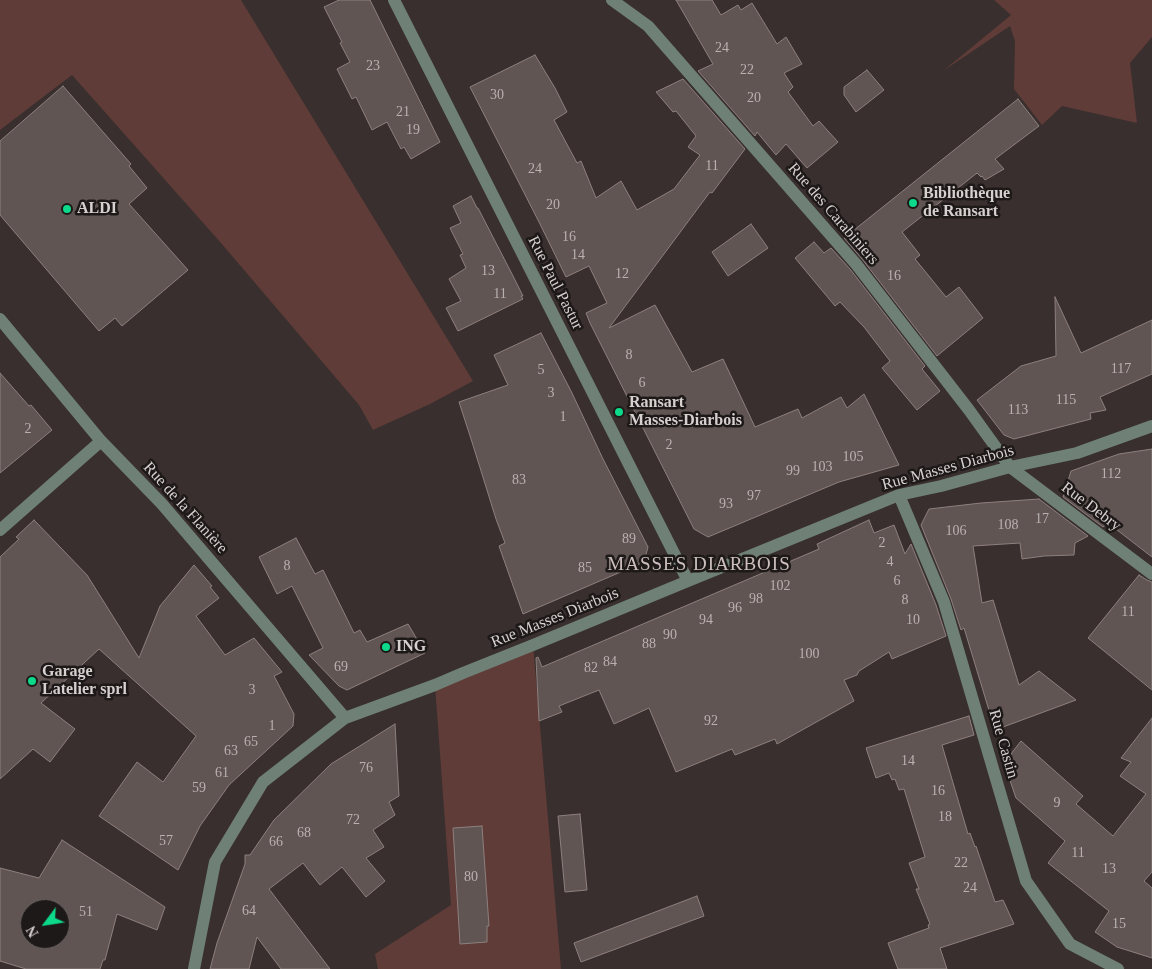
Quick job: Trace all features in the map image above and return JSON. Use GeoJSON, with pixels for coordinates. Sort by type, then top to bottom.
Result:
{"type":"FeatureCollection","features":[{"type":"Feature","properties":{"kind":"street","name":"Rue Paul Pastur"},"geometry":{"type":"LineString","coordinates":[[394,0],[688,581]]}},
{"type":"Feature","properties":{"kind":"street","name":"Rue des Carabiniers"},"geometry":{"type":"LineString","coordinates":[[612,0],[648,26],[856,264],[969,410],[1010,467]]}},
{"type":"Feature","properties":{"kind":"street","name":"Rue de la Flanière"},"geometry":{"type":"LineString","coordinates":[[0,319],[101,441],[162,504],[345,718]]}},
{"type":"Feature","properties":{"kind":"street","name":"Rue Masses Diarbois"},"geometry":{"type":"LineString","coordinates":[[194,969],[215,862],[263,782],[345,718],[435,685],[463,672],[542,642],[899,495],[941,486],[1010,467],[1077,453],[1152,426]]}},
{"type":"Feature","properties":{"kind":"street"},"geometry":{"type":"LineString","coordinates":[[0,530],[101,441]]}},
{"type":"Feature","properties":{"kind":"street","name":"Rue Debry"},"geometry":{"type":"LineString","coordinates":[[1010,467],[1152,574]]}},
{"type":"Feature","properties":{"kind":"street","name":"Rue Castin"},"geometry":{"type":"LineString","coordinates":[[899,495],[944,602],[1026,881],[1070,944],[1118,969]]}},
{"type":"Feature","properties":{"kind":"shaded area"},"geometry":{"type":"Polygon","coordinates":[[[0,0],[241,0],[473,381],[430,404],[373,430],[359,405],[221,243],[72,75],[0,130],[0,0]]]}},
{"type":"Feature","properties":{"kind":"shaded area"},"geometry":{"type":"Polygon","coordinates":[[[994,0],[1152,0],[1152,37],[1130,63],[1137,123],[1062,106],[1042,125],[1014,89],[1015,41],[1010,26],[943,71],[1011,15],[994,0]]]}},
{"type":"Feature","properties":{"kind":"shaded area"},"geometry":{"type":"Polygon","coordinates":[[[533,645],[561,969],[378,969],[375,954],[451,905],[435,685],[533,645]]]}},
{"type":"Feature","properties":{"kind":"building"},"geometry":{"type":"Polygon","coordinates":[[[339,0],[370,0],[440,142],[411,159],[404,147],[401,149],[387,122],[372,130],[356,97],[352,99],[337,69],[350,62],[324,7],[339,0]]]}},
{"type":"Feature","properties":{"kind":"building"},"geometry":{"type":"Polygon","coordinates":[[[676,0],[712,0],[721,15],[738,5],[741,10],[752,3],[777,44],[786,37],[802,64],[784,73],[793,87],[788,92],[813,126],[819,121],[838,142],[807,168],[786,144],[776,155],[757,132],[755,136],[698,71],[713,64],[676,0]]]}},
{"type":"Feature","properties":{"kind":"building"},"geometry":{"type":"Polygon","coordinates":[[[535,55],[567,112],[554,120],[577,163],[581,161],[596,198],[621,181],[637,210],[674,189],[700,155],[688,147],[696,136],[676,111],[673,112],[656,92],[683,79],[745,149],[712,193],[710,192],[609,328],[655,305],[692,372],[723,359],[755,427],[798,409],[802,418],[841,397],[847,408],[864,394],[899,465],[839,482],[708,537],[694,529],[586,313],[607,303],[589,266],[566,277],[470,87],[535,55]]]}},
{"type":"Feature","properties":{"kind":"building"},"geometry":{"type":"Polygon","coordinates":[[[867,70],[884,90],[856,112],[844,95],[844,87],[867,70]]]}},
{"type":"Feature","properties":{"kind":"building","name":"ALDI"},"geometry":{"type":"Polygon","coordinates":[[[63,86],[131,164],[129,166],[147,188],[129,204],[188,270],[122,326],[115,318],[99,331],[0,215],[0,141],[63,86]]]}},
{"type":"Feature","properties":{"kind":"building"},"geometry":{"type":"Polygon","coordinates":[[[1018,99],[1039,126],[995,159],[1004,169],[985,180],[977,173],[902,232],[920,255],[915,259],[946,297],[959,287],[983,318],[937,356],[844,238],[1018,99]]]}},
{"type":"Feature","properties":{"kind":"building"},"geometry":{"type":"Polygon","coordinates":[[[471,196],[523,299],[458,331],[446,308],[461,301],[449,279],[466,268],[460,255],[463,254],[450,228],[461,223],[453,206],[471,196]]]}},
{"type":"Feature","properties":{"kind":"building"},"geometry":{"type":"Polygon","coordinates":[[[751,224],[768,248],[728,276],[712,252],[751,224]]]}},
{"type":"Feature","properties":{"kind":"building"},"geometry":{"type":"Polygon","coordinates":[[[814,242],[824,253],[831,248],[850,269],[925,366],[922,369],[940,391],[917,410],[882,368],[890,361],[864,327],[840,302],[835,306],[795,258],[814,242]]]}},
{"type":"Feature","properties":{"kind":"building"},"geometry":{"type":"Polygon","coordinates":[[[1055,297],[1081,353],[1152,320],[1152,374],[1100,397],[1106,410],[1090,413],[1091,419],[1014,439],[1004,435],[977,400],[1021,366],[1056,356],[1055,297]]]}},
{"type":"Feature","properties":{"kind":"building"},"geometry":{"type":"Polygon","coordinates":[[[541,333],[648,547],[644,562],[523,614],[499,546],[505,543],[459,402],[508,385],[494,355],[541,333]]]}},
{"type":"Feature","properties":{"kind":"building"},"geometry":{"type":"Polygon","coordinates":[[[0,373],[52,430],[0,473],[0,373]]]}},
{"type":"Feature","properties":{"kind":"building"},"geometry":{"type":"Polygon","coordinates":[[[1152,449],[1152,557],[1108,523],[1103,527],[1063,497],[1071,471],[1119,454],[1152,449]]]}},
{"type":"Feature","properties":{"kind":"building"},"geometry":{"type":"Polygon","coordinates":[[[1039,499],[1088,536],[1075,543],[1074,555],[1022,559],[1020,543],[973,546],[982,603],[993,600],[1019,685],[1039,671],[1076,700],[995,730],[964,628],[961,630],[951,599],[921,525],[929,509],[1039,499]]]}},
{"type":"Feature","properties":{"kind":"building"},"geometry":{"type":"Polygon","coordinates":[[[34,520],[87,575],[139,658],[160,606],[194,565],[212,586],[210,587],[219,598],[196,616],[225,655],[254,638],[282,672],[274,676],[294,714],[293,726],[229,785],[200,826],[178,870],[99,816],[137,762],[163,782],[196,736],[99,649],[41,703],[75,729],[50,762],[33,749],[0,779],[0,557],[19,539],[16,537],[34,520]]]}},
{"type":"Feature","properties":{"kind":"building"},"geometry":{"type":"Polygon","coordinates":[[[869,520],[874,533],[894,525],[905,554],[911,544],[936,605],[946,636],[892,659],[889,652],[859,671],[857,675],[844,680],[854,701],[777,744],[775,739],[735,755],[732,749],[676,772],[649,708],[614,724],[599,690],[559,706],[562,712],[539,721],[536,658],[538,657],[542,667],[819,549],[817,544],[869,520]]]}},
{"type":"Feature","properties":{"kind":"building"},"geometry":{"type":"Polygon","coordinates":[[[296,538],[315,574],[323,570],[354,633],[360,630],[367,642],[408,624],[425,653],[347,690],[339,686],[309,655],[323,648],[292,586],[277,594],[259,557],[296,538]]]}},
{"type":"Feature","properties":{"kind":"building"},"geometry":{"type":"Polygon","coordinates":[[[1139,575],[1152,582],[1152,690],[1088,638],[1139,575]]]}},
{"type":"Feature","properties":{"kind":"building"},"geometry":{"type":"Polygon","coordinates":[[[969,716],[974,735],[942,745],[968,834],[970,833],[976,846],[995,902],[1003,900],[1014,924],[940,948],[947,969],[898,969],[888,943],[929,928],[928,925],[930,924],[916,889],[919,889],[909,863],[925,857],[904,789],[899,790],[895,779],[892,780],[889,773],[876,778],[866,748],[969,716]]]}},
{"type":"Feature","properties":{"kind":"building"},"geometry":{"type":"Polygon","coordinates":[[[1152,718],[1152,872],[1144,881],[1152,888],[1152,958],[1117,947],[1095,932],[1109,911],[1048,863],[1065,841],[1016,798],[1004,763],[1021,741],[1083,796],[1076,804],[1113,836],[1146,794],[1120,776],[1131,762],[1121,758],[1152,718]]]}},
{"type":"Feature","properties":{"kind":"building"},"geometry":{"type":"Polygon","coordinates":[[[395,724],[399,796],[389,802],[395,815],[373,830],[384,847],[366,858],[385,881],[366,897],[342,867],[320,885],[303,863],[269,889],[330,969],[281,969],[257,937],[249,969],[210,969],[217,943],[245,864],[245,855],[250,855],[274,820],[331,764],[395,724]]]}},
{"type":"Feature","properties":{"kind":"building"},"geometry":{"type":"Polygon","coordinates":[[[580,814],[587,890],[565,892],[558,816],[580,814]]]}},
{"type":"Feature","properties":{"kind":"building"},"geometry":{"type":"Polygon","coordinates":[[[482,826],[489,926],[487,926],[487,942],[460,944],[453,828],[482,826]]]}},
{"type":"Feature","properties":{"kind":"building"},"geometry":{"type":"Polygon","coordinates":[[[62,840],[165,907],[157,930],[117,914],[105,960],[103,960],[100,969],[26,969],[0,961],[0,868],[39,878],[62,840]]]}},
{"type":"Feature","properties":{"kind":"building"},"geometry":{"type":"Polygon","coordinates":[[[697,896],[704,916],[581,962],[574,943],[697,896]]]}},
{"type":"Feature","properties":{"kind":"place","name":"Bibliothèque de Ransart"},"geometry":{"type":"Point","coordinates":[913,203]}},
{"type":"Feature","properties":{"kind":"place","name":"ALDI"},"geometry":{"type":"Point","coordinates":[67,209]}},
{"type":"Feature","properties":{"kind":"place","name":"Ransart Masses-Diarbois"},"geometry":{"type":"Point","coordinates":[619,412]}},
{"type":"Feature","properties":{"kind":"place","name":"ING"},"geometry":{"type":"Point","coordinates":[386,647]}},
{"type":"Feature","properties":{"kind":"place","name":"Garage Latelier sprl"},"geometry":{"type":"Point","coordinates":[32,681]}},
{"type":"Feature","properties":{"kind":"district","name":"MASSES DIARBOIS"},"geometry":{"type":"Point","coordinates":[699,565]}}]}
